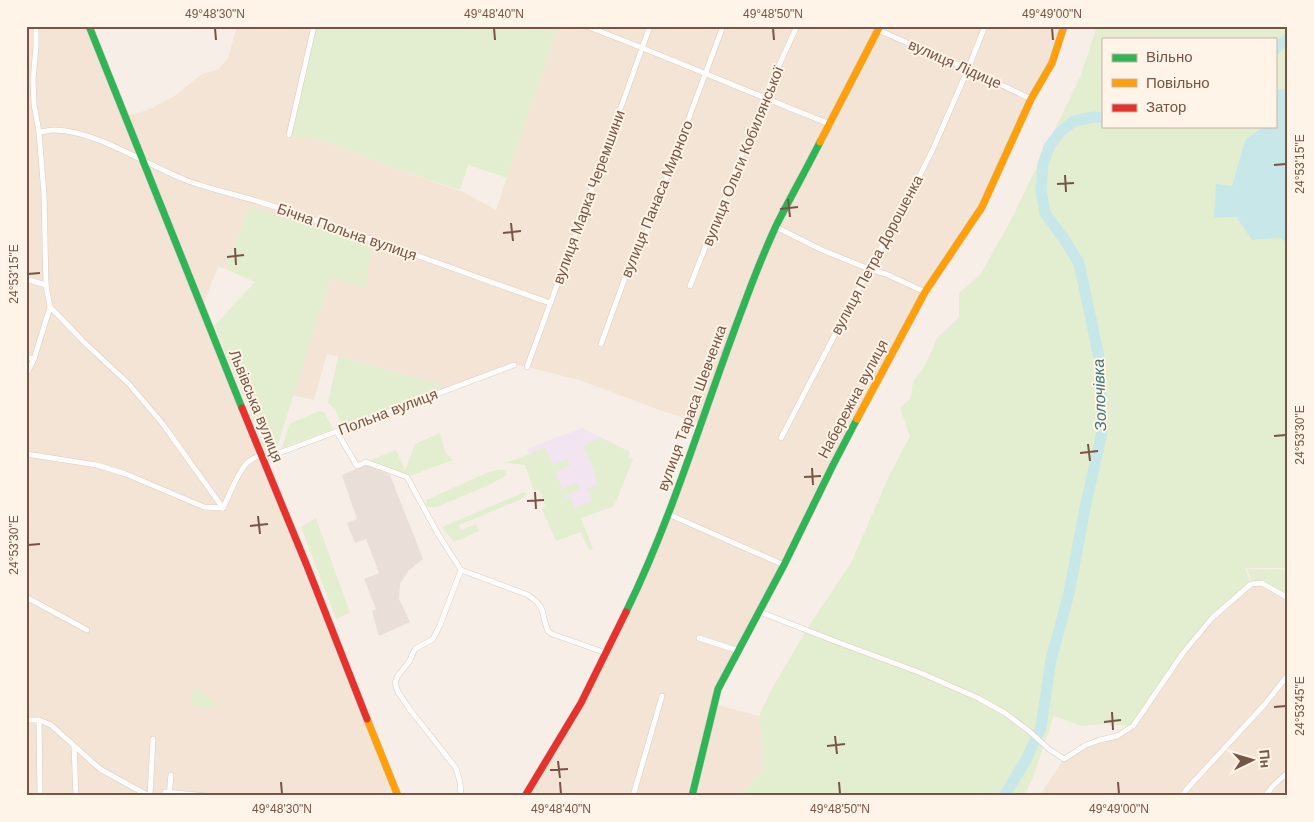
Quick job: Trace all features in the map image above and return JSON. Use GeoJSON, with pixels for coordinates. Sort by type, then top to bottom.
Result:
{"type":"FeatureCollection","features":[{"type":"Feature","properties":{"kind":"main road","name":"Львівська вулиця"},"geometry":{"type":"LineString","coordinates":[[89,26],[398,796]]}},
{"type":"Feature","properties":{"kind":"main road","name":"Набережна вулиця"},"geometry":{"type":"LineString","coordinates":[[692,796],[718,689],[760,612],[833,465],[925,292],[982,207],[1031,99],[1052,63],[1064,26]]}},
{"type":"Feature","properties":{"kind":"main road","name":"вулиця Тараса Шевченка"},"geometry":{"type":"LineString","coordinates":[[525,796],[580,703],[642,579],[702,424],[743,306],[776,227],[879,28]]}},
{"type":"Feature","properties":{"kind":"street"},"geometry":{"type":"LineString","coordinates":[[26,375],[34,359],[50,307],[46,285],[44,194],[39,132],[34,104],[33,80],[36,26]]}},
{"type":"Feature","properties":{"kind":"street"},"geometry":{"type":"LineString","coordinates":[[289,135],[314,26]]}},
{"type":"Feature","properties":{"kind":"street"},"geometry":{"type":"LineString","coordinates":[[586,26],[830,124]]}},
{"type":"Feature","properties":{"kind":"street","name":"вулиця Марка Черемшини"},"geometry":{"type":"LineString","coordinates":[[526,367],[650,26]]}},
{"type":"Feature","properties":{"kind":"street","name":"вулиця Панаса Мирного"},"geometry":{"type":"LineString","coordinates":[[601,344],[630,264],[647,231],[723,26]]}},
{"type":"Feature","properties":{"kind":"street","name":"вулиця Ольги Кобилянської"},"geometry":{"type":"LineString","coordinates":[[690,286],[764,98],[797,26]]}},
{"type":"Feature","properties":{"kind":"street","name":"вулиця Петра Дорошенка"},"geometry":{"type":"LineString","coordinates":[[781,438],[869,269],[912,192],[968,69],[985,26]]}},
{"type":"Feature","properties":{"kind":"street","name":"вулиця Лідице"},"geometry":{"type":"LineString","coordinates":[[879,28],[1031,99]]}},
{"type":"Feature","properties":{"kind":"street","name":"Бічна Польна вулиця"},"geometry":{"type":"LineString","coordinates":[[39,132],[53,130],[96,139],[191,182],[260,202],[550,304]]}},
{"type":"Feature","properties":{"kind":"street"},"geometry":{"type":"LineString","coordinates":[[776,227],[822,250],[886,274],[925,292]]}},
{"type":"Feature","properties":{"kind":"street"},"geometry":{"type":"LineString","coordinates":[[26,279],[46,285]]}},
{"type":"Feature","properties":{"kind":"street"},"geometry":{"type":"LineString","coordinates":[[50,307],[129,384],[162,423],[223,508]]}},
{"type":"Feature","properties":{"kind":"street"},"geometry":{"type":"LineString","coordinates":[[26,357],[34,359]]}},
{"type":"Feature","properties":{"kind":"street","name":"Польна вулиця"},"geometry":{"type":"LineString","coordinates":[[223,508],[241,470],[252,459],[337,432],[514,365]]}},
{"type":"Feature","properties":{"kind":"street"},"geometry":{"type":"LineString","coordinates":[[337,432],[357,466],[366,462],[407,477],[438,534],[461,570],[528,595],[541,606],[548,631],[552,634],[606,653]]}},
{"type":"Feature","properties":{"kind":"street"},"geometry":{"type":"LineString","coordinates":[[26,454],[97,464],[126,474],[204,507],[223,508]]}},
{"type":"Feature","properties":{"kind":"street"},"geometry":{"type":"LineString","coordinates":[[668,514],[784,565]]}},
{"type":"Feature","properties":{"kind":"street"},"geometry":{"type":"LineString","coordinates":[[461,570],[433,639],[416,649],[410,662],[396,677],[394,683],[411,711],[456,768],[461,796]]}},
{"type":"Feature","properties":{"kind":"street"},"geometry":{"type":"LineString","coordinates":[[760,612],[937,680],[978,698],[998,709],[1064,759],[1086,745],[1117,736],[1133,726],[1183,653],[1212,618],[1251,584],[1262,583],[1288,598]]}},
{"type":"Feature","properties":{"kind":"street"},"geometry":{"type":"LineString","coordinates":[[26,597],[87,630]]}},
{"type":"Feature","properties":{"kind":"street"},"geometry":{"type":"LineString","coordinates":[[699,638],[739,651]]}},
{"type":"Feature","properties":{"kind":"street"},"geometry":{"type":"LineString","coordinates":[[1182,796],[1214,758],[1265,704],[1288,675]]}},
{"type":"Feature","properties":{"kind":"street"},"geometry":{"type":"LineString","coordinates":[[634,796],[662,696]]}},
{"type":"Feature","properties":{"kind":"street"},"geometry":{"type":"LineString","coordinates":[[26,720],[39,720],[51,725],[100,769],[150,796],[153,739]]}},
{"type":"Feature","properties":{"kind":"street"},"geometry":{"type":"LineString","coordinates":[[39,720],[40,796]]}},
{"type":"Feature","properties":{"kind":"street"},"geometry":{"type":"LineString","coordinates":[[74,746],[76,796]]}},
{"type":"Feature","properties":{"kind":"street"},"geometry":{"type":"LineString","coordinates":[[1265,796],[1288,772]]}},
{"type":"Feature","properties":{"kind":"street"},"geometry":{"type":"LineString","coordinates":[[171,774],[168,793],[207,796]]}},
{"type":"Feature","properties":{"kind":"shaded area"},"geometry":{"type":"Polygon","coordinates":[[[26,26],[89,26],[126,115],[150,109],[173,97],[202,74],[219,69],[228,58],[237,26],[312,26],[313,139],[325,141],[463,192],[496,210],[558,26],[586,26],[763,98],[797,26],[1064,26],[1052,63],[982,207],[925,292],[718,689],[715,704],[759,716],[763,750],[762,772],[742,792],[741,796],[525,796],[581,703],[642,579],[702,424],[579,380],[514,365],[440,392],[440,384],[327,354],[314,400],[293,395],[330,278],[250,206],[226,269],[218,267],[202,308],[398,796],[26,796],[26,26]]]}},
{"type":"Feature","properties":{"kind":"shaded area"},"geometry":{"type":"Polygon","coordinates":[[[590,26],[647,26],[641,44],[590,26]]]}},
{"type":"Feature","properties":{"kind":"shaded area"},"geometry":{"type":"Polygon","coordinates":[[[653,26],[794,26],[762,94],[646,46],[653,26]]]}},
{"type":"Feature","properties":{"kind":"shaded area"},"geometry":{"type":"Polygon","coordinates":[[[582,428],[630,452],[628,458],[633,459],[614,506],[581,518],[531,459],[527,449],[582,428]]]}},
{"type":"Feature","properties":{"kind":"shaded area"},"geometry":{"type":"Polygon","coordinates":[[[367,464],[390,475],[423,559],[409,570],[400,584],[399,599],[410,622],[379,636],[372,611],[376,609],[364,579],[379,573],[366,539],[355,543],[347,523],[357,519],[342,475],[367,464]]]}},
{"type":"Feature","properties":{"kind":"shaded area"},"geometry":{"type":"Polygon","coordinates":[[[1262,583],[1288,594],[1288,796],[1039,796],[1064,759],[1086,745],[1117,736],[1133,726],[1212,618],[1251,584],[1262,583]]]}},
{"type":"Feature","properties":{"kind":"green space"},"geometry":{"type":"Polygon","coordinates":[[[312,26],[558,26],[507,178],[468,165],[460,190],[392,167],[325,141],[289,135],[312,26]]]}},
{"type":"Feature","properties":{"kind":"green space"},"geometry":{"type":"Polygon","coordinates":[[[1097,26],[1288,26],[1288,89],[1277,89],[1276,96],[1276,38],[1102,38],[1102,128],[1261,128],[1245,140],[1232,186],[1215,218],[1236,217],[1252,240],[1281,238],[1288,245],[1288,568],[1245,568],[1251,584],[1212,618],[1183,653],[1133,726],[1105,724],[1082,726],[1054,716],[1032,780],[1024,796],[741,796],[742,792],[762,772],[763,750],[759,716],[770,692],[810,624],[851,563],[889,476],[910,436],[900,408],[911,398],[913,381],[925,366],[937,338],[959,317],[959,293],[980,275],[1010,222],[1081,75],[1097,26]]]}},
{"type":"Feature","properties":{"kind":"green space"},"geometry":{"type":"Polygon","coordinates":[[[250,206],[371,247],[366,288],[330,278],[276,451],[266,454],[261,442],[260,432],[214,326],[255,282],[226,269],[250,206]]]}},
{"type":"Feature","properties":{"kind":"green space"},"geometry":{"type":"Polygon","coordinates":[[[338,357],[441,384],[440,389],[342,426],[335,409],[328,403],[338,357]]]}},
{"type":"Feature","properties":{"kind":"green space"},"geometry":{"type":"Polygon","coordinates":[[[319,411],[324,412],[333,429],[282,448],[289,424],[319,411]]]}},
{"type":"Feature","properties":{"kind":"green space"},"geometry":{"type":"Polygon","coordinates":[[[440,433],[446,453],[453,460],[407,477],[366,462],[396,450],[405,470],[415,444],[440,433]]]}},
{"type":"Feature","properties":{"kind":"green space"},"geometry":{"type":"Polygon","coordinates":[[[600,437],[630,452],[628,458],[633,459],[614,506],[581,518],[593,549],[589,550],[581,532],[556,541],[542,509],[545,505],[539,490],[534,491],[525,465],[508,463],[500,465],[529,454],[530,456],[533,452],[545,447],[553,465],[567,459],[570,466],[556,472],[562,489],[577,482],[580,489],[565,496],[567,498],[570,496],[575,508],[592,501],[587,489],[598,485],[593,473],[595,472],[583,446],[600,437]]]}},
{"type":"Feature","properties":{"kind":"green space"},"geometry":{"type":"Polygon","coordinates":[[[497,470],[505,470],[507,475],[491,484],[437,507],[427,507],[426,500],[497,470]]]}},
{"type":"Feature","properties":{"kind":"green space"},"geometry":{"type":"Polygon","coordinates":[[[525,492],[524,498],[459,525],[461,530],[476,524],[479,531],[454,542],[442,527],[525,492]]]}},
{"type":"Feature","properties":{"kind":"green space"},"geometry":{"type":"Polygon","coordinates":[[[316,518],[350,613],[336,619],[301,527],[316,518]]]}},
{"type":"Feature","properties":{"kind":"green space"},"geometry":{"type":"Polygon","coordinates":[[[1247,569],[1288,570],[1288,597],[1262,581],[1252,582],[1247,569]]]}},
{"type":"Feature","properties":{"kind":"green space"},"geometry":{"type":"Polygon","coordinates":[[[195,687],[215,702],[215,708],[191,705],[195,687]]]}},
{"type":"Feature","properties":{"kind":"water"},"geometry":{"type":"Polygon","coordinates":[[[1277,89],[1288,89],[1288,245],[1281,238],[1252,240],[1236,217],[1214,218],[1216,184],[1232,186],[1245,140],[1261,128],[1276,128],[1277,89]]]}},
{"type":"Feature","properties":{"kind":"waterway","name":"Золочівка"},"geometry":{"type":"LineString","coordinates":[[1276,48],[1288,39]]}},
{"type":"Feature","properties":{"kind":"waterway","name":"Золочівка"},"geometry":{"type":"LineString","coordinates":[[1004,796],[1026,760],[1041,727],[1051,660],[1069,593],[1102,432],[1100,362],[1079,263],[1045,213],[1041,190],[1043,164],[1049,147],[1060,132],[1074,121],[1094,117],[1102,118]]}},
{"type":"Feature","properties":{"kind":"traffic: fast"},"geometry":{"type":"LineString","coordinates":[[89,26],[242,408]]}},
{"type":"Feature","properties":{"kind":"traffic: fast"},"geometry":{"type":"LineString","coordinates":[[626,612],[674,499],[763,256],[776,226],[820,142]]}},
{"type":"Feature","properties":{"kind":"traffic: fast"},"geometry":{"type":"LineString","coordinates":[[692,796],[718,689],[784,565],[857,419]]}},
{"type":"Feature","properties":{"kind":"traffic: slow"},"geometry":{"type":"LineString","coordinates":[[820,142],[880,26]]}},
{"type":"Feature","properties":{"kind":"traffic: slow"},"geometry":{"type":"LineString","coordinates":[[857,419],[925,292],[982,207],[1031,99],[1052,63],[1064,26]]}},
{"type":"Feature","properties":{"kind":"traffic: slow"},"geometry":{"type":"LineString","coordinates":[[367,719],[398,796]]}},
{"type":"Feature","properties":{"kind":"traffic: jam"},"geometry":{"type":"LineString","coordinates":[[242,408],[367,719]]}},
{"type":"Feature","properties":{"kind":"traffic: jam"},"geometry":{"type":"LineString","coordinates":[[525,796],[581,703],[626,612]]}}]}
